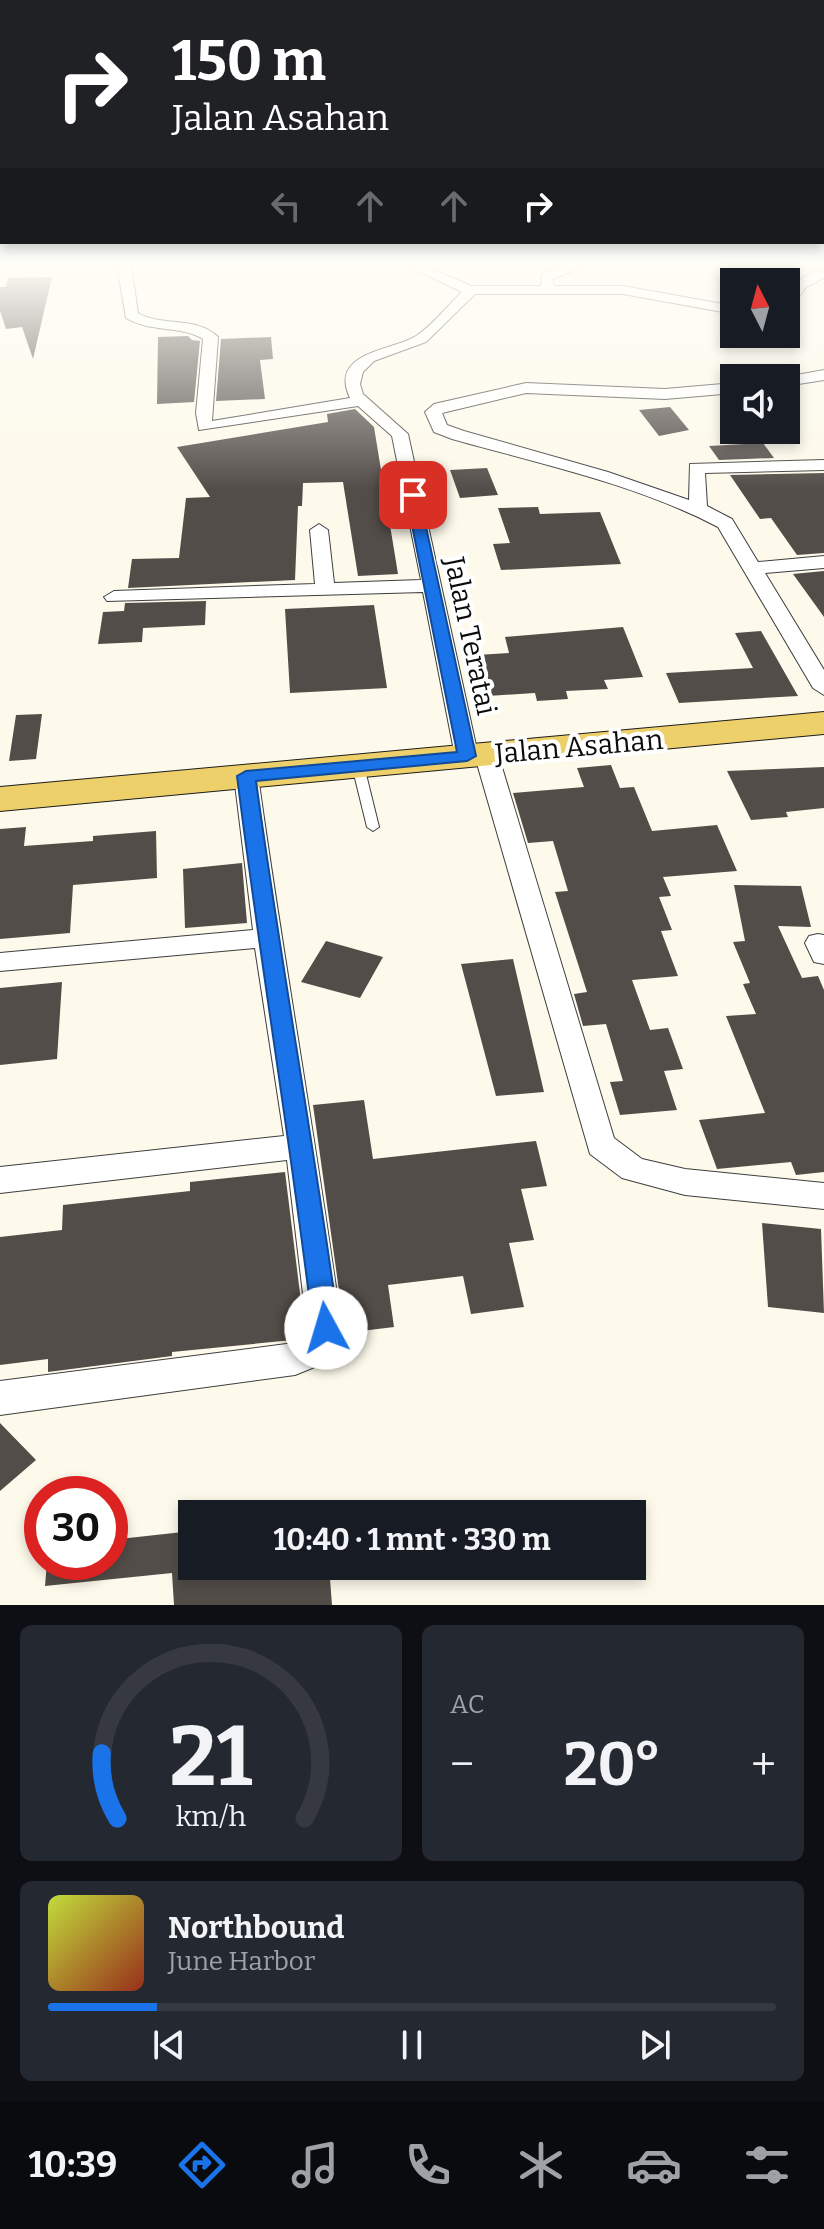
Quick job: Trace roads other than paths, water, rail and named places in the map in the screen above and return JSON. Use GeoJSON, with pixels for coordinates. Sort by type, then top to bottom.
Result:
{"type":"FeatureCollection","features":[{"type":"Feature","properties":{"kind":"main road","name":"Jalan Asahan"},"geometry":{"type":"LineString","coordinates":[[0,799],[824,723]]}},
{"type":"Feature","properties":{"kind":"street"},"geometry":{"type":"LineString","coordinates":[[211,340],[208,390],[202,421],[205,427],[362,401]]}},
{"type":"Feature","properties":{"kind":"street"},"geometry":{"type":"LineString","coordinates":[[362,401],[356,396],[352,384],[356,371],[369,358],[419,340]]}},
{"type":"Feature","properties":{"kind":"street"},"geometry":{"type":"LineString","coordinates":[[800,379],[824,375]]}},
{"type":"Feature","properties":{"kind":"street"},"geometry":{"type":"LineString","coordinates":[[720,389],[665,394],[526,388],[440,407],[433,412],[433,419],[440,428],[458,435],[602,476],[698,509],[725,523],[824,688]]}},
{"type":"Feature","properties":{"kind":"street","name":"Jalan Teratai"},"geometry":{"type":"LineString","coordinates":[[362,401],[400,434],[432,586],[476,755],[601,1145],[633,1169],[685,1182],[824,1196]]}},
{"type":"Feature","properties":{"kind":"street"},"geometry":{"type":"LineString","coordinates":[[698,509],[696,468],[824,465]]}},
{"type":"Feature","properties":{"kind":"street"},"geometry":{"type":"LineString","coordinates":[[319,530],[325,590]]}},
{"type":"Feature","properties":{"kind":"street"},"geometry":{"type":"LineString","coordinates":[[752,568],[824,562]]}},
{"type":"Feature","properties":{"kind":"street"},"geometry":{"type":"LineString","coordinates":[[114,597],[432,586]]}},
{"type":"Feature","properties":{"kind":"street"},"geometry":{"type":"LineString","coordinates":[[0,1398],[305,1357],[320,1349],[326,1338],[302,1146],[267,938],[246,776]]}},
{"type":"Feature","properties":{"kind":"street"},"geometry":{"type":"LineString","coordinates":[[0,962],[267,938]]}},
{"type":"Feature","properties":{"kind":"street"},"geometry":{"type":"LineString","coordinates":[[0,1180],[302,1146]]}},
{"type":"Feature","properties":{"kind":"lane"},"geometry":{"type":"LineString","coordinates":[[358,766],[373,827]]}}]}
